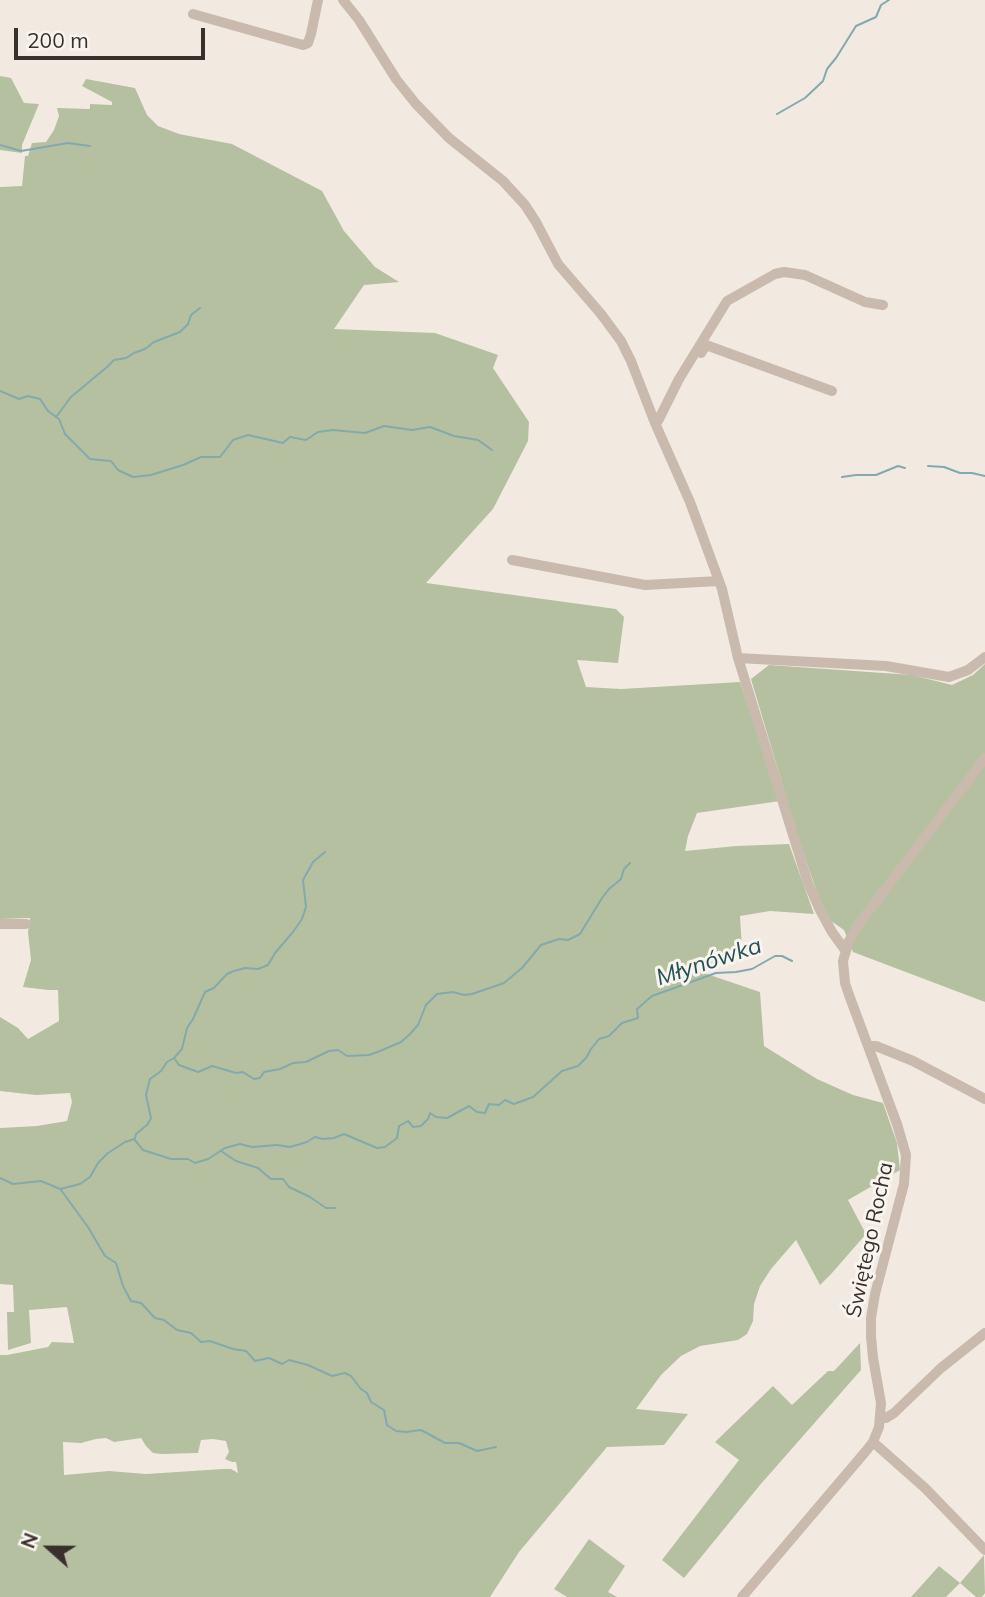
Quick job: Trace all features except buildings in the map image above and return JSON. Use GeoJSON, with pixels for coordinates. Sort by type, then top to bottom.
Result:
{"type":"FeatureCollection","features":[{"type":"Feature","properties":{"kind":"street"},"geometry":{"type":"LineString","coordinates":[[193,14],[303,45],[308,43],[318,0]]}},
{"type":"Feature","properties":{"kind":"street"},"geometry":{"type":"LineString","coordinates":[[342,0],[359,20],[396,79],[416,104],[449,138],[503,181],[525,205],[558,264],[601,313],[621,341],[691,502],[719,581],[738,658],[808,883],[832,932],[845,950],[858,925],[985,758]]}},
{"type":"Feature","properties":{"kind":"street"},"geometry":{"type":"LineString","coordinates":[[656,422],[727,301],[775,274],[784,272],[805,275],[865,302],[883,305]]}},
{"type":"Feature","properties":{"kind":"street"},"geometry":{"type":"LineString","coordinates":[[656,422],[661,420],[706,345],[832,391]]}},
{"type":"Feature","properties":{"kind":"street"},"geometry":{"type":"LineString","coordinates":[[512,560],[645,585],[719,581]]}},
{"type":"Feature","properties":{"kind":"street"},"geometry":{"type":"LineString","coordinates":[[738,658],[886,666],[949,677],[968,670],[985,657]]}},
{"type":"Feature","properties":{"kind":"street"},"geometry":{"type":"LineString","coordinates":[[0,924],[26,924]]}},
{"type":"Feature","properties":{"kind":"street","name":"Świętego Rocha"},"geometry":{"type":"LineString","coordinates":[[741,1597],[873,1442],[881,1418],[871,1318],[907,1162],[903,1143],[845,983],[845,950]]}},
{"type":"Feature","properties":{"kind":"street"},"geometry":{"type":"LineString","coordinates":[[868,1046],[876,1046],[913,1062],[985,1099]]}},
{"type":"Feature","properties":{"kind":"street"},"geometry":{"type":"LineString","coordinates":[[881,1418],[894,1413],[917,1389],[985,1333]]}},
{"type":"Feature","properties":{"kind":"street"},"geometry":{"type":"LineString","coordinates":[[873,1442],[925,1488],[985,1550]]}},
{"type":"Feature","properties":{"kind":"green space"},"geometry":{"type":"Polygon","coordinates":[[[0,76],[11,78],[24,103],[39,104],[22,145],[22,153],[0,150],[0,76]]]}},
{"type":"Feature","properties":{"kind":"green space"},"geometry":{"type":"Polygon","coordinates":[[[86,79],[135,88],[147,115],[158,126],[179,134],[232,144],[322,191],[344,231],[375,267],[399,282],[364,285],[334,329],[435,333],[498,355],[493,368],[529,422],[528,441],[493,509],[426,583],[616,609],[624,617],[618,663],[577,660],[586,687],[621,689],[740,682],[780,801],[697,813],[685,851],[789,844],[814,914],[770,911],[740,916],[742,949],[698,971],[760,992],[764,1046],[817,1079],[853,1095],[883,1103],[897,1143],[900,1170],[848,1200],[866,1234],[832,1273],[820,1285],[796,1240],[760,1286],[754,1304],[753,1321],[747,1334],[738,1340],[700,1346],[681,1356],[661,1375],[636,1409],[688,1414],[664,1445],[607,1447],[519,1552],[490,1597],[0,1597],[0,1355],[48,1347],[52,1342],[74,1343],[67,1307],[29,1310],[31,1343],[8,1350],[7,1312],[14,1312],[13,1285],[0,1284],[0,1128],[67,1121],[72,1102],[70,1093],[36,1095],[0,1091],[0,1017],[18,1028],[28,1039],[59,1021],[58,990],[23,987],[31,960],[28,932],[30,918],[0,919],[0,187],[22,186],[25,156],[28,156],[32,143],[46,142],[54,130],[59,116],[57,108],[90,109],[90,104],[112,105],[112,102],[82,86],[86,79]],[[106,1438],[81,1443],[63,1442],[64,1475],[109,1471],[146,1474],[223,1469],[238,1473],[236,1462],[225,1459],[229,1452],[226,1441],[201,1440],[198,1453],[162,1454],[153,1453],[141,1438],[114,1442],[106,1438]]]}},
{"type":"Feature","properties":{"kind":"green space"},"geometry":{"type":"Polygon","coordinates":[[[985,664],[985,1002],[853,952],[844,930],[831,921],[820,901],[751,679],[769,665],[912,675],[952,685],[973,675],[985,664]]]}},
{"type":"Feature","properties":{"kind":"green space"},"geometry":{"type":"Polygon","coordinates":[[[860,1343],[861,1370],[760,1485],[684,1578],[662,1560],[739,1460],[715,1442],[773,1386],[792,1405],[828,1371],[834,1371],[860,1343]]]}},
{"type":"Feature","properties":{"kind":"green space"},"geometry":{"type":"Polygon","coordinates":[[[589,1539],[625,1566],[608,1592],[617,1597],[567,1597],[554,1589],[589,1539]]]}},
{"type":"Feature","properties":{"kind":"green space"},"geometry":{"type":"Polygon","coordinates":[[[984,1555],[985,1593],[982,1597],[976,1597],[960,1583],[984,1555]]]}},
{"type":"Feature","properties":{"kind":"green space"},"geometry":{"type":"Polygon","coordinates":[[[939,1566],[960,1583],[946,1597],[911,1597],[939,1566]]]}},
{"type":"Feature","properties":{"kind":"waterway"},"geometry":{"type":"LineString","coordinates":[[777,114],[805,98],[823,81],[827,69],[856,26],[876,17],[881,5],[889,0]]}},
{"type":"Feature","properties":{"kind":"waterway"},"geometry":{"type":"LineString","coordinates":[[0,145],[21,151],[68,143],[90,146]]}},
{"type":"Feature","properties":{"kind":"waterway"},"geometry":{"type":"LineString","coordinates":[[56,417],[71,397],[114,360],[126,358],[154,342],[180,332],[188,324],[191,315],[200,308]]}},
{"type":"Feature","properties":{"kind":"waterway"},"geometry":{"type":"LineString","coordinates":[[0,391],[19,399],[28,396],[40,399],[48,411],[59,419],[65,434],[90,459],[111,461],[118,470],[133,477],[151,475],[201,457],[220,457],[233,440],[248,435],[283,443],[290,437],[306,440],[318,432],[333,430],[365,433],[384,426],[412,430],[430,427],[454,436],[478,440],[492,450]]}},
{"type":"Feature","properties":{"kind":"waterway"},"geometry":{"type":"LineString","coordinates":[[842,477],[876,475],[898,466],[905,468]]}},
{"type":"Feature","properties":{"kind":"waterway"},"geometry":{"type":"LineString","coordinates":[[928,466],[985,476]]}},
{"type":"Feature","properties":{"kind":"waterway"},"geometry":{"type":"LineString","coordinates":[[174,1058],[182,1049],[187,1028],[205,992],[214,988],[227,974],[268,965],[293,932],[306,907],[303,880],[313,862],[325,852]]}},
{"type":"Feature","properties":{"kind":"waterway"},"geometry":{"type":"LineString","coordinates":[[135,1138],[151,1118],[146,1095],[150,1079],[174,1058],[179,1065],[198,1072],[212,1066],[236,1073],[243,1072],[254,1079],[260,1078],[264,1072],[306,1062],[329,1051],[338,1050],[347,1056],[369,1055],[380,1051],[401,1042],[410,1034],[418,1025],[426,1005],[437,994],[472,994],[504,983],[522,968],[541,945],[559,939],[568,940],[580,934],[602,898],[621,879],[624,869],[630,863]]}},
{"type":"Feature","properties":{"kind":"waterway","name":"Młynówka"},"geometry":{"type":"LineString","coordinates":[[0,1178],[13,1184],[41,1181],[60,1189],[80,1184],[90,1177],[108,1153],[134,1139],[143,1150],[171,1159],[188,1159],[195,1163],[208,1159],[225,1148],[240,1144],[252,1147],[290,1147],[315,1137],[334,1138],[344,1134],[377,1148],[385,1147],[397,1138],[399,1126],[408,1121],[413,1127],[421,1126],[430,1113],[436,1117],[447,1118],[469,1106],[477,1112],[485,1113],[489,1104],[499,1105],[505,1100],[514,1104],[533,1097],[562,1071],[578,1066],[599,1039],[609,1036],[622,1023],[638,1018],[637,1009],[652,996],[716,973],[752,969],[775,956],[792,961]]}},
{"type":"Feature","properties":{"kind":"waterway"},"geometry":{"type":"LineString","coordinates":[[221,1151],[236,1161],[258,1168],[271,1179],[283,1179],[289,1187],[326,1208],[335,1208]]}},
{"type":"Feature","properties":{"kind":"waterway"},"geometry":{"type":"LineString","coordinates":[[61,1190],[105,1256],[116,1263],[131,1301],[141,1303],[155,1318],[164,1320],[177,1330],[191,1333],[201,1342],[210,1341],[246,1351],[255,1361],[269,1358],[282,1364],[289,1360],[332,1376],[345,1373],[367,1393],[371,1402],[384,1410],[387,1425],[396,1431],[421,1430],[445,1443],[459,1443],[477,1451],[496,1447]]}}]}
